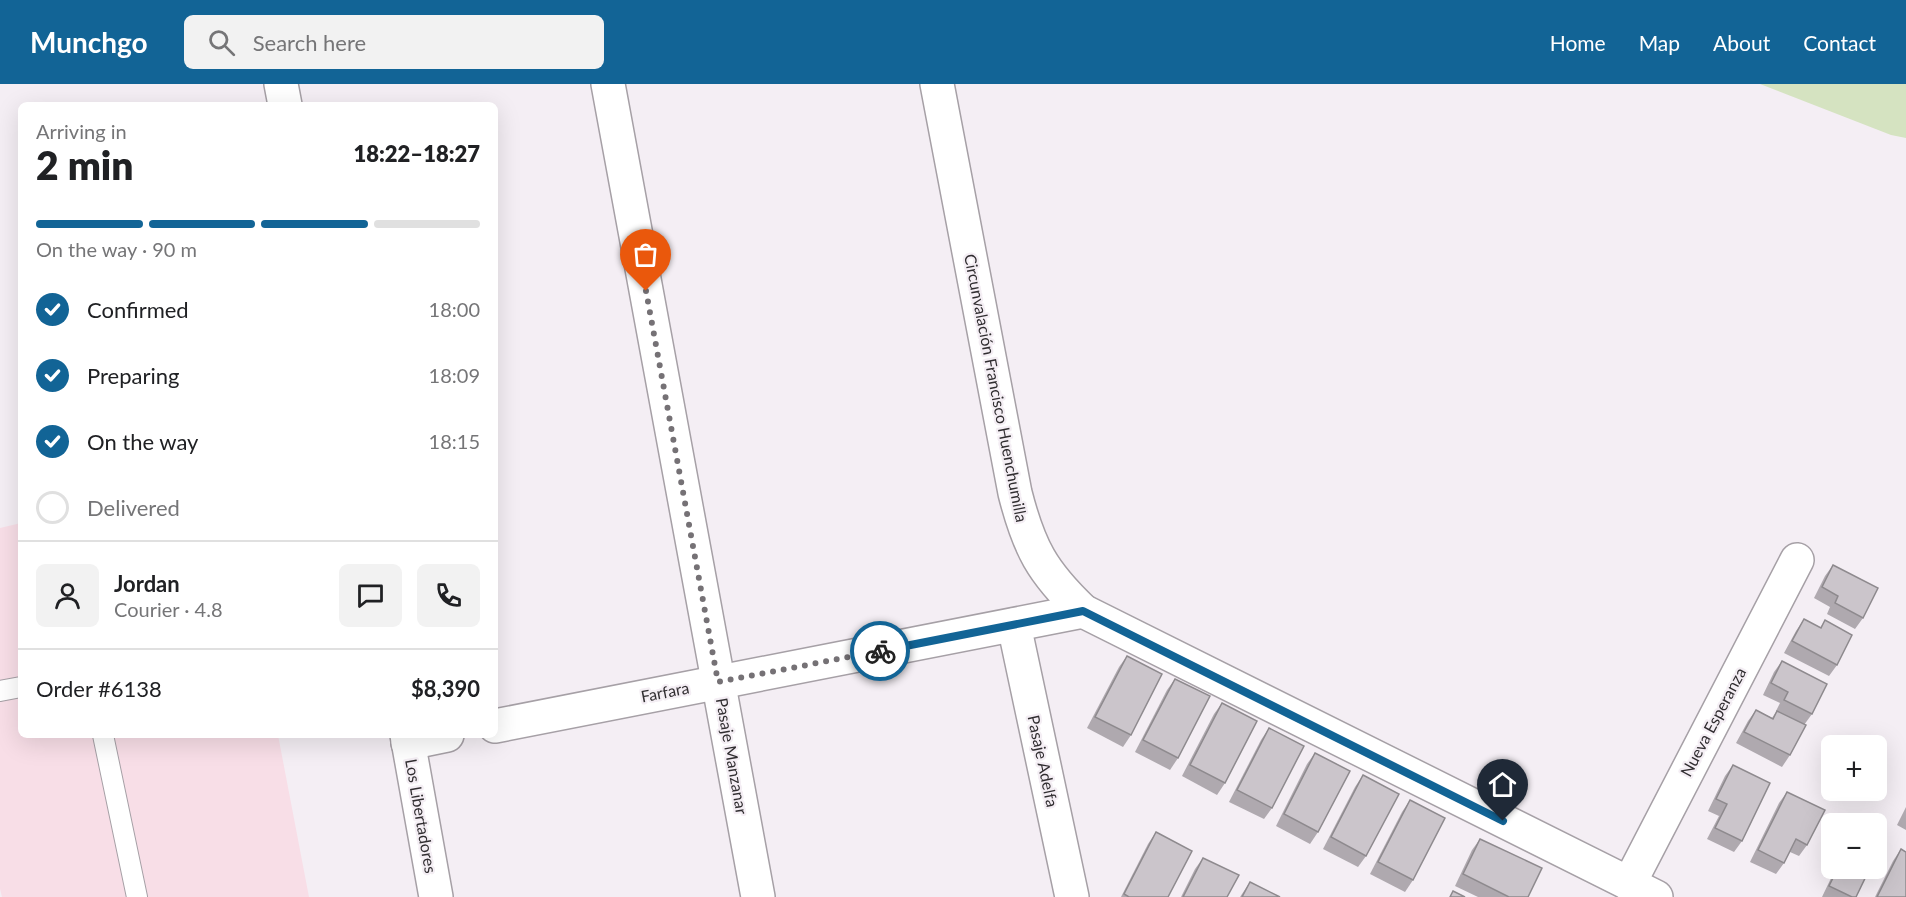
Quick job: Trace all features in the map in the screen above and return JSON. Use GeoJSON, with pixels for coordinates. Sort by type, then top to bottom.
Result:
{"type":"FeatureCollection","features":[{"type":"Feature","properties":{"kind":"street"},"geometry":{"type":"LineString","coordinates":[[280,84],[284,102]]}},
{"type":"Feature","properties":{"kind":"street","name":"Pasaje Manzanar"},"geometry":{"type":"LineString","coordinates":[[608,84],[758,897]]}},
{"type":"Feature","properties":{"kind":"street","name":"Circunvalación Francisco Huenchumilla"},"geometry":{"type":"LineString","coordinates":[[937,84],[1023,527],[1038,559],[1058,587],[1083,611],[1646,893]]}},
{"type":"Feature","properties":{"kind":"street","name":"Nueva Esperanza"},"geometry":{"type":"LineString","coordinates":[[1646,893],[1797,560]]}},
{"type":"Feature","properties":{"kind":"street","name":"Farfara"},"geometry":{"type":"LineString","coordinates":[[498,725],[1083,611]]}},
{"type":"Feature","properties":{"kind":"street","name":"Pasaje Adelfa"},"geometry":{"type":"LineString","coordinates":[[1014,625],[1072,897]]}},
{"type":"Feature","properties":{"kind":"street","name":"Los Libertadores"},"geometry":{"type":"LineString","coordinates":[[408,739],[436,897]]}},
{"type":"Feature","properties":{"kind":"lane"},"geometry":{"type":"LineString","coordinates":[[0,691],[18,688]]}},
{"type":"Feature","properties":{"kind":"lane"},"geometry":{"type":"LineString","coordinates":[[104,738],[137,897]]}},
{"type":"Feature","properties":{"kind":"shaded area"},"geometry":{"type":"Polygon","coordinates":[[[18,524],[18,738],[279,738],[309,897],[2,897],[0,889],[0,528],[18,524]]]}},
{"type":"Feature","properties":{"kind":"green space"},"geometry":{"type":"Polygon","coordinates":[[[1760,84],[1906,84],[1906,138],[1891,135],[1760,84]]]}},
{"type":"Feature","properties":{"kind":"building"},"geometry":{"type":"Polygon","coordinates":[[[1833,565],[1878,588],[1863,618],[1835,603],[1838,596],[1822,587],[1833,565]]]}},
{"type":"Feature","properties":{"kind":"building"},"geometry":{"type":"Polygon","coordinates":[[[1804,619],[1821,628],[1825,620],[1852,635],[1837,665],[1792,641],[1804,619]]]}},
{"type":"Feature","properties":{"kind":"building"},"geometry":{"type":"Polygon","coordinates":[[[1127,656],[1162,674],[1131,735],[1095,717],[1127,656]]]}},
{"type":"Feature","properties":{"kind":"building"},"geometry":{"type":"Polygon","coordinates":[[[1782,661],[1827,684],[1812,714],[1784,700],[1788,692],[1771,683],[1782,661]]]}},
{"type":"Feature","properties":{"kind":"building"},"geometry":{"type":"Polygon","coordinates":[[[1175,679],[1210,696],[1178,758],[1143,740],[1175,679]]]}},
{"type":"Feature","properties":{"kind":"building"},"geometry":{"type":"Polygon","coordinates":[[[1222,703],[1257,721],[1225,783],[1190,765],[1222,703]]]}},
{"type":"Feature","properties":{"kind":"building"},"geometry":{"type":"Polygon","coordinates":[[[1756,710],[1773,719],[1777,711],[1806,725],[1790,755],[1744,732],[1756,710]]]}},
{"type":"Feature","properties":{"kind":"building"},"geometry":{"type":"Polygon","coordinates":[[[1269,728],[1304,746],[1272,808],[1237,790],[1269,728]]]}},
{"type":"Feature","properties":{"kind":"building"},"geometry":{"type":"Polygon","coordinates":[[[1315,753],[1350,771],[1318,832],[1284,814],[1315,753]]]}},
{"type":"Feature","properties":{"kind":"building"},"geometry":{"type":"Polygon","coordinates":[[[1733,765],[1770,783],[1742,841],[1715,828],[1727,804],[1716,799],[1733,765]]]}},
{"type":"Feature","properties":{"kind":"building"},"geometry":{"type":"Polygon","coordinates":[[[1363,775],[1399,794],[1366,856],[1331,837],[1363,775]]]}},
{"type":"Feature","properties":{"kind":"building"},"geometry":{"type":"Polygon","coordinates":[[[1787,792],[1825,810],[1821,813],[1821,818],[1807,845],[1796,839],[1784,863],[1758,850],[1787,792]]]}},
{"type":"Feature","properties":{"kind":"building"},"geometry":{"type":"Polygon","coordinates":[[[1410,800],[1445,818],[1413,880],[1378,862],[1410,800]]]}},
{"type":"Feature","properties":{"kind":"building"},"geometry":{"type":"Polygon","coordinates":[[[1156,832],[1192,851],[1168,897],[1129,897],[1124,894],[1156,832]]]}},
{"type":"Feature","properties":{"kind":"building"},"geometry":{"type":"Polygon","coordinates":[[[1480,839],[1542,868],[1528,897],[1509,897],[1463,874],[1480,839]]]}},
{"type":"Feature","properties":{"kind":"building"},"geometry":{"type":"Polygon","coordinates":[[[1901,849],[1906,852],[1906,897],[1877,897],[1901,849]]]}},
{"type":"Feature","properties":{"kind":"building"},"geometry":{"type":"Polygon","coordinates":[[[1203,858],[1239,875],[1227,897],[1183,897],[1203,858]]]}},
{"type":"Feature","properties":{"kind":"building"},"geometry":{"type":"Polygon","coordinates":[[[1832,879],[1865,879],[1856,897],[1829,886],[1832,879]]]}},
{"type":"Feature","properties":{"kind":"building"},"geometry":{"type":"Polygon","coordinates":[[[1250,882],[1280,897],[1242,897],[1250,882]]]}},
{"type":"Feature","properties":{"kind":"building"},"geometry":{"type":"Polygon","coordinates":[[[1453,891],[1465,897],[1450,897],[1453,891]]]}},
{"type":"Feature","properties":{"kind":"way so far"},"geometry":{"type":"LineString","coordinates":[[646,291],[718,682],[880,651]]}},
{"type":"Feature","properties":{"kind":"route"},"geometry":{"type":"LineString","coordinates":[[880,651],[1083,611],[1503,821]]}}]}
